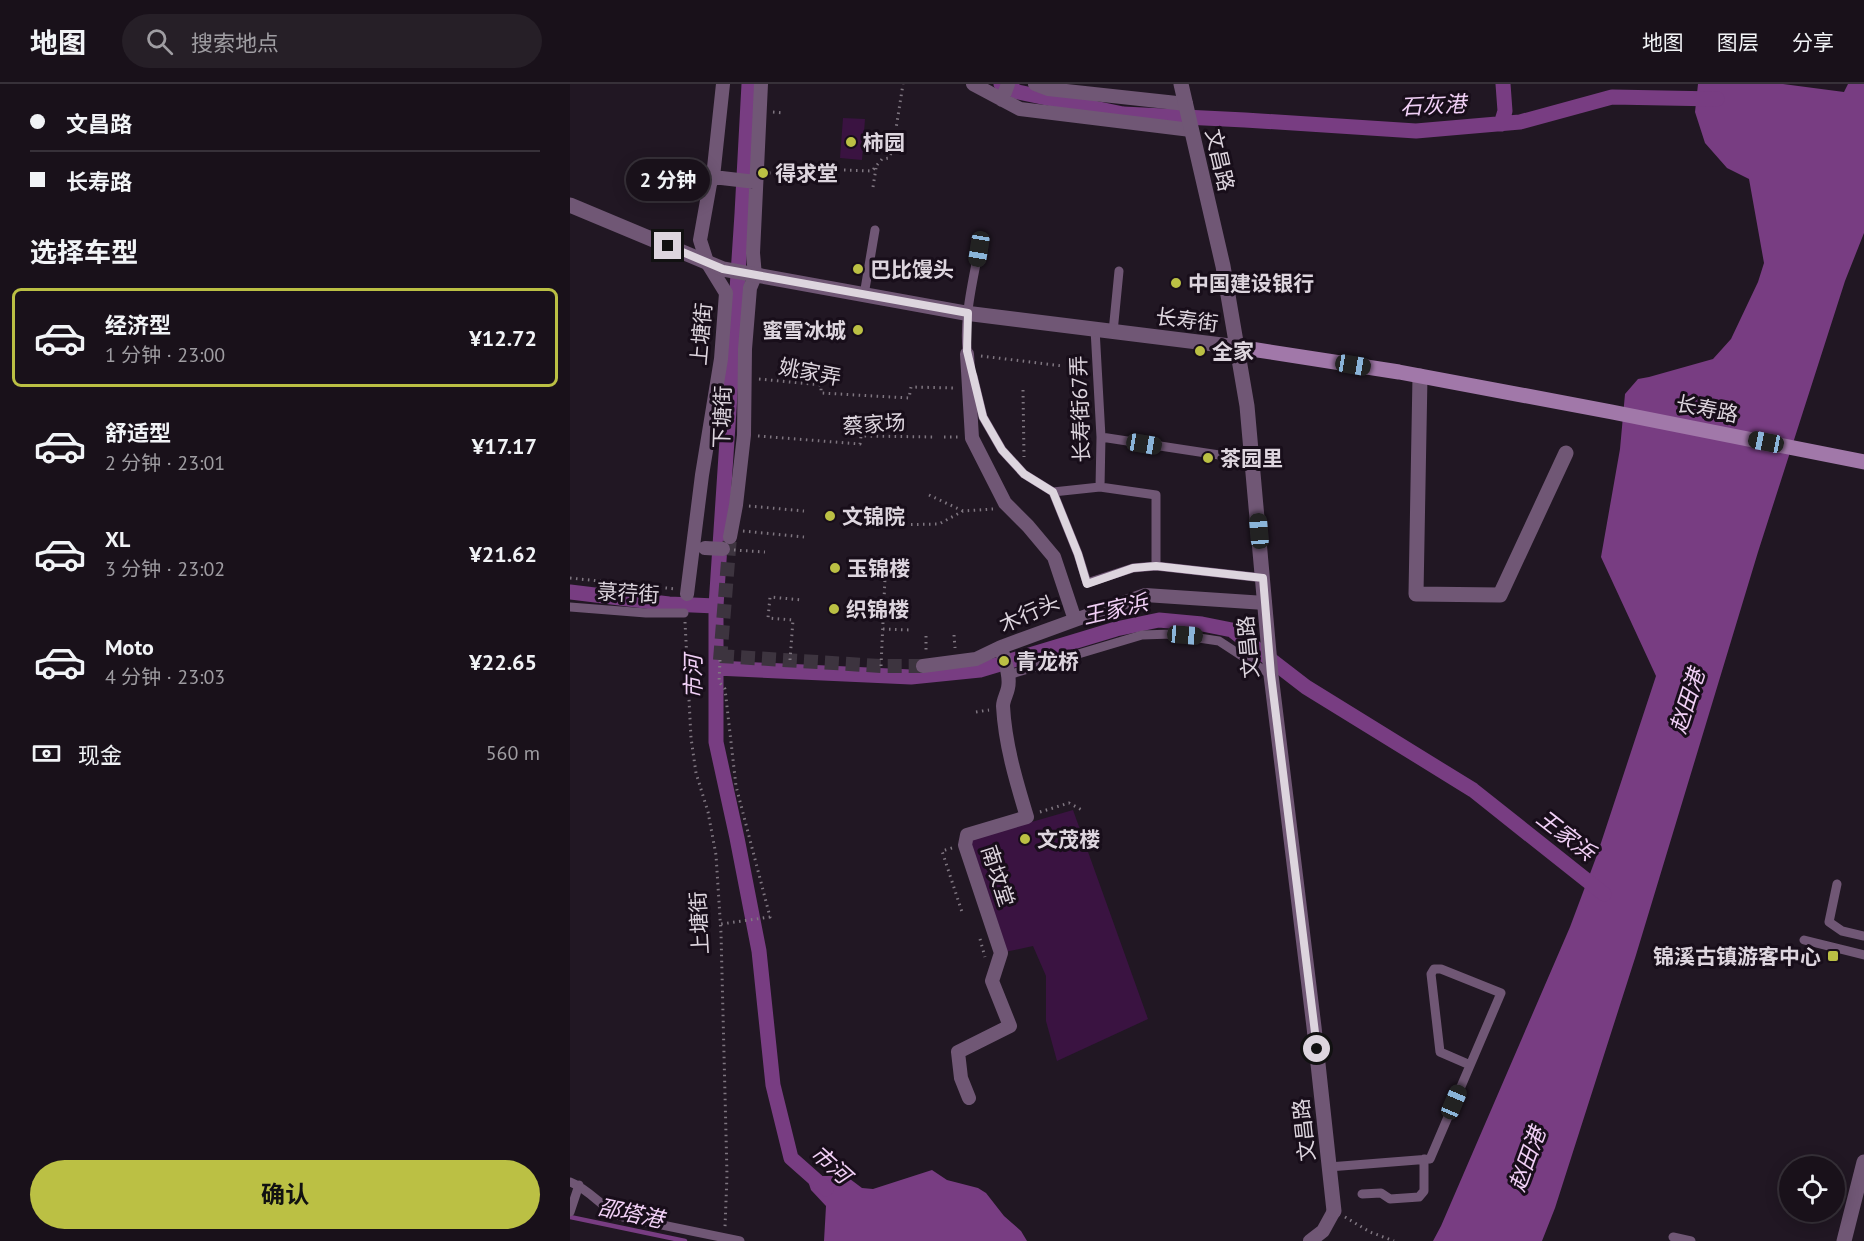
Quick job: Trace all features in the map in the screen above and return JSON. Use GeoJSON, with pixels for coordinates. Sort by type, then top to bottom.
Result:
{"type":"FeatureCollection","features":[{"type":"Feature","properties":{"kind":"main road","name":"长寿街"},"geometry":{"type":"LineString","coordinates":[[1238,347],[1420,376],[1612,412]]}},
{"type":"Feature","properties":{"kind":"main road","name":"长寿路"},"geometry":{"type":"LineString","coordinates":[[1612,412],[1864,462]]}},
{"type":"Feature","properties":{"kind":"street","name":"上塘街"},"geometry":{"type":"LineString","coordinates":[[687,592],[702,475],[731,377],[722,359],[726,293],[707,262],[700,240],[713,177],[723,84]]}},
{"type":"Feature","properties":{"kind":"street","name":"下塘街"},"geometry":{"type":"LineString","coordinates":[[728,541],[736,505],[744,435],[731,377],[750,288],[755,276],[754,179],[761,84]]}},
{"type":"Feature","properties":{"kind":"street"},"geometry":{"type":"LineString","coordinates":[[972,84],[1004,93],[1020,109],[1188,117]]}},
{"type":"Feature","properties":{"kind":"street"},"geometry":{"type":"LineString","coordinates":[[1035,84],[1048,89],[1188,117]]}},
{"type":"Feature","properties":{"kind":"street","name":"文昌路"},"geometry":{"type":"LineString","coordinates":[[1181,84],[1224,266],[1247,406],[1271,675],[1334,1210]]}},
{"type":"Feature","properties":{"kind":"street"},"geometry":{"type":"LineString","coordinates":[[713,177],[733,180],[754,179]]}},
{"type":"Feature","properties":{"kind":"street"},"geometry":{"type":"LineString","coordinates":[[570,205],[723,269],[755,276]]}},
{"type":"Feature","properties":{"kind":"street","name":"长寿街"},"geometry":{"type":"LineString","coordinates":[[755,276],[968,313],[1238,347]]}},
{"type":"Feature","properties":{"kind":"street","name":"木行头"},"geometry":{"type":"LineString","coordinates":[[923,666],[976,659],[1075,620],[1054,557],[1005,503],[972,438],[967,354]]}},
{"type":"Feature","properties":{"kind":"street"},"geometry":{"type":"LineString","coordinates":[[1420,376],[1416,594],[1500,595],[1566,453]]}},
{"type":"Feature","properties":{"kind":"street"},"geometry":{"type":"LineString","coordinates":[[705,548],[728,541]]}},
{"type":"Feature","properties":{"kind":"street"},"geometry":{"type":"LineString","coordinates":[[1075,620],[1145,595],[1265,603]]}},
{"type":"Feature","properties":{"kind":"street"},"geometry":{"type":"LineString","coordinates":[[1002,650],[1008,673],[1008,687],[1003,705],[1014,778],[1027,817]]}},
{"type":"Feature","properties":{"kind":"street","name":"南坟堂"},"geometry":{"type":"LineString","coordinates":[[969,1098],[961,1078],[958,1052],[1010,1026],[992,981],[1001,953],[965,845],[967,835],[1027,817]]}},
{"type":"Feature","properties":{"kind":"street"},"geometry":{"type":"LineString","coordinates":[[1844,1241],[1864,1162]]}},
{"type":"Feature","properties":{"kind":"street"},"geometry":{"type":"LineString","coordinates":[[1310,1241],[1323,1231],[1334,1210]]}},
{"type":"Feature","properties":{"kind":"lane"},"geometry":{"type":"LineString","coordinates":[[864,295],[875,230]]}},
{"type":"Feature","properties":{"kind":"lane"},"geometry":{"type":"LineString","coordinates":[[979,249],[968,313],[967,354],[983,417],[1002,450],[1024,474],[1053,492],[1078,554],[1087,584],[1133,568],[1156,566],[1263,578]]}},
{"type":"Feature","properties":{"kind":"lane"},"geometry":{"type":"LineString","coordinates":[[1113,332],[1119,271]]}},
{"type":"Feature","properties":{"kind":"lane","name":"长寿街67弄"},"geometry":{"type":"LineString","coordinates":[[1095,329],[1101,437],[1100,487]]}},
{"type":"Feature","properties":{"kind":"lane"},"geometry":{"type":"LineString","coordinates":[[1101,437],[1252,460]]}},
{"type":"Feature","properties":{"kind":"lane"},"geometry":{"type":"LineString","coordinates":[[985,461],[1002,450]]}},
{"type":"Feature","properties":{"kind":"lane"},"geometry":{"type":"LineString","coordinates":[[1053,492],[1100,487],[1156,495],[1156,566]]}},
{"type":"Feature","properties":{"kind":"lane","name":"菉荇街"},"geometry":{"type":"LineString","coordinates":[[570,607],[646,613],[684,613]]}},
{"type":"Feature","properties":{"kind":"lane"},"geometry":{"type":"LineString","coordinates":[[1008,673],[1142,635],[1172,634],[1219,641],[1271,675]]}},
{"type":"Feature","properties":{"kind":"lane"},"geometry":{"type":"LineString","coordinates":[[1837,884],[1829,922],[1842,931],[1864,936]]}},
{"type":"Feature","properties":{"kind":"lane"},"geometry":{"type":"LineString","coordinates":[[1804,940],[1864,955]]}},
{"type":"Feature","properties":{"kind":"lane"},"geometry":{"type":"LineString","coordinates":[[1329,1167],[1430,1159],[1501,993],[1441,969],[1434,969],[1431,974],[1440,1052],[1470,1065]]}},
{"type":"Feature","properties":{"kind":"lane"},"geometry":{"type":"LineString","coordinates":[[1362,1194],[1381,1193],[1390,1199],[1419,1197],[1424,1191],[1424,1159]]}},
{"type":"Feature","properties":{"kind":"lane"},"geometry":{"type":"LineString","coordinates":[[575,1184],[615,1214],[740,1241]]}},
{"type":"Feature","properties":{"kind":"lane"},"geometry":{"type":"LineString","coordinates":[[570,1212],[574,1200],[575,1184]]}},
{"type":"Feature","properties":{"kind":"lane"},"geometry":{"type":"LineString","coordinates":[[1673,1237],[1691,1241]]}},
{"type":"Feature","properties":{"kind":"path"},"geometry":{"type":"LineString","coordinates":[[844,170],[872,171],[882,159],[889,158],[893,148],[903,84]]}},
{"type":"Feature","properties":{"kind":"path"},"geometry":{"type":"LineString","coordinates":[[873,187],[876,166]]}},
{"type":"Feature","properties":{"kind":"path"},"geometry":{"type":"LineString","coordinates":[[754,179],[815,175]]}},
{"type":"Feature","properties":{"kind":"path"},"geometry":{"type":"LineString","coordinates":[[967,354],[1063,366]]}},
{"type":"Feature","properties":{"kind":"path","name":"姚家弄"},"geometry":{"type":"LineString","coordinates":[[731,377],[821,385],[821,393],[909,398],[910,387],[969,388]]}},
{"type":"Feature","properties":{"kind":"path"},"geometry":{"type":"LineString","coordinates":[[1023,390],[1024,474]]}},
{"type":"Feature","properties":{"kind":"path","name":"蔡家场"},"geometry":{"type":"LineString","coordinates":[[744,435],[860,444],[861,436],[934,437]]}},
{"type":"Feature","properties":{"kind":"path"},"geometry":{"type":"LineString","coordinates":[[929,495],[963,511]]}},
{"type":"Feature","properties":{"kind":"path"},"geometry":{"type":"LineString","coordinates":[[736,505],[804,511]]}},
{"type":"Feature","properties":{"kind":"path"},"geometry":{"type":"LineString","coordinates":[[887,525],[939,524],[963,511],[1010,507]]}},
{"type":"Feature","properties":{"kind":"path"},"geometry":{"type":"LineString","coordinates":[[728,541],[804,537]]}},
{"type":"Feature","properties":{"kind":"path"},"geometry":{"type":"LineString","coordinates":[[728,541],[765,552]]}},
{"type":"Feature","properties":{"kind":"path"},"geometry":{"type":"LineString","coordinates":[[570,578],[687,592]]}},
{"type":"Feature","properties":{"kind":"path"},"geometry":{"type":"LineString","coordinates":[[881,666],[885,578]]}},
{"type":"Feature","properties":{"kind":"path"},"geometry":{"type":"LineString","coordinates":[[790,660],[793,620],[768,618],[770,597],[802,600]]}},
{"type":"Feature","properties":{"kind":"path","name":"上塘街"},"geometry":{"type":"LineString","coordinates":[[684,613],[690,738],[716,855],[721,924],[727,1174],[723,1238]]}},
{"type":"Feature","properties":{"kind":"path"},"geometry":{"type":"LineString","coordinates":[[883,629],[911,630]]}},
{"type":"Feature","properties":{"kind":"path"},"geometry":{"type":"LineString","coordinates":[[720,660],[719,682],[725,689],[736,786],[770,917],[721,924]]}},
{"type":"Feature","properties":{"kind":"path"},"geometry":{"type":"LineString","coordinates":[[1027,817],[1069,803],[1082,810]]}},
{"type":"Feature","properties":{"kind":"path"},"geometry":{"type":"LineString","coordinates":[[942,851],[962,912]]}},
{"type":"Feature","properties":{"kind":"path"},"geometry":{"type":"LineString","coordinates":[[1334,1210],[1370,1232],[1395,1241]]}},
{"type":"Feature","properties":{"kind":"shaded area"},"geometry":{"type":"Polygon","coordinates":[[[843,118],[865,119],[862,160],[840,158],[843,118]]]}},
{"type":"Feature","properties":{"kind":"shaded area"},"geometry":{"type":"Polygon","coordinates":[[[1073,810],[1148,1019],[1057,1061],[1046,1021],[1046,976],[1033,946],[1005,952],[969,840],[1073,810]]]}},
{"type":"Feature","properties":{"kind":"water","name":"赵田港"},"geometry":{"type":"Polygon","coordinates":[[[1698,84],[1783,84],[1844,92],[1848,84],[1864,84],[1864,233],[1845,281],[1758,552],[1636,955],[1555,1208],[1542,1241],[1433,1241],[1570,927],[1597,855],[1656,676],[1601,557],[1620,449],[1625,394],[1638,379],[1713,359],[1731,339],[1758,282],[1764,263],[1749,179],[1727,168],[1705,143],[1695,112],[1698,84]]]}},
{"type":"Feature","properties":{"kind":"water"},"geometry":{"type":"Polygon","coordinates":[[[932,1170],[947,1180],[978,1188],[986,1193],[1004,1216],[1021,1231],[1027,1241],[824,1241],[826,1206],[811,1190],[807,1178],[811,1174],[846,1176],[862,1188],[873,1189],[932,1170]]]}},
{"type":"Feature","properties":{"kind":"waterway","name":"市河"},"geometry":{"type":"LineString","coordinates":[[749,84],[716,606],[716,742],[759,951],[773,1085],[791,1158],[826,1189]]}},
{"type":"Feature","properties":{"kind":"waterway","name":"石灰港"},"geometry":{"type":"LineString","coordinates":[[1001,84],[1018,92],[1123,114],[1416,131],[1520,122],[1612,97],[1717,99]]}},
{"type":"Feature","properties":{"kind":"waterway"},"geometry":{"type":"LineString","coordinates":[[1501,124],[1505,111],[1503,84]]}},
{"type":"Feature","properties":{"kind":"waterway"},"geometry":{"type":"LineString","coordinates":[[570,592],[669,604],[716,606]]}},
{"type":"Feature","properties":{"kind":"waterway","name":"王家浜"},"geometry":{"type":"LineString","coordinates":[[716,668],[911,677],[980,670],[1116,629],[1159,620],[1202,624],[1232,630],[1306,687],[1473,790],[1604,894]]}},
{"type":"Feature","properties":{"kind":"waterway","name":"邵塔港"},"geometry":{"type":"LineString","coordinates":[[570,1217],[685,1241]]}},
{"type":"Feature","properties":{"kind":"tunnel"},"geometry":{"type":"LineString","coordinates":[[720,660],[730,537]]}},
{"type":"Feature","properties":{"kind":"tunnel"},"geometry":{"type":"LineString","coordinates":[[720,656],[881,666],[923,666]]}},
{"type":"Feature","properties":{"kind":"place","name":"柿园"},"geometry":{"type":"Point","coordinates":[851,142]}},
{"type":"Feature","properties":{"kind":"place","name":"得求堂"},"geometry":{"type":"Point","coordinates":[763,173]}},
{"type":"Feature","properties":{"kind":"place","name":"巴比馒头"},"geometry":{"type":"Point","coordinates":[858,269]}},
{"type":"Feature","properties":{"kind":"place","name":"中国建设银行"},"geometry":{"type":"Point","coordinates":[1176,283]}},
{"type":"Feature","properties":{"kind":"place","name":"蜜雪冰城"},"geometry":{"type":"Point","coordinates":[858,330]}},
{"type":"Feature","properties":{"kind":"place","name":"全家"},"geometry":{"type":"Point","coordinates":[1200,351]}},
{"type":"Feature","properties":{"kind":"place","name":"茶园里"},"geometry":{"type":"Point","coordinates":[1208,458]}},
{"type":"Feature","properties":{"kind":"place","name":"文锦院"},"geometry":{"type":"Point","coordinates":[830,516]}},
{"type":"Feature","properties":{"kind":"place","name":"玉锦楼"},"geometry":{"type":"Point","coordinates":[835,568]}},
{"type":"Feature","properties":{"kind":"place","name":"织锦楼"},"geometry":{"type":"Point","coordinates":[834,609]}},
{"type":"Feature","properties":{"kind":"place","name":"青龙桥"},"geometry":{"type":"Point","coordinates":[1004,661]}},
{"type":"Feature","properties":{"kind":"place","name":"文茂楼"},"geometry":{"type":"Point","coordinates":[1025,839]}},
{"type":"Feature","properties":{"kind":"place","name":"锦溪古镇游客中心"},"geometry":{"type":"Point","coordinates":[1833,956]}},
{"type":"Feature","properties":{"kind":"route"},"geometry":{"type":"LineString","coordinates":[[668,246],[723,269],[968,313],[967,351],[983,417],[1002,450],[1024,474],[1053,492],[1078,554],[1087,584],[1133,568],[1156,566],[1263,578],[1271,675],[1317,1049]]}}]}
